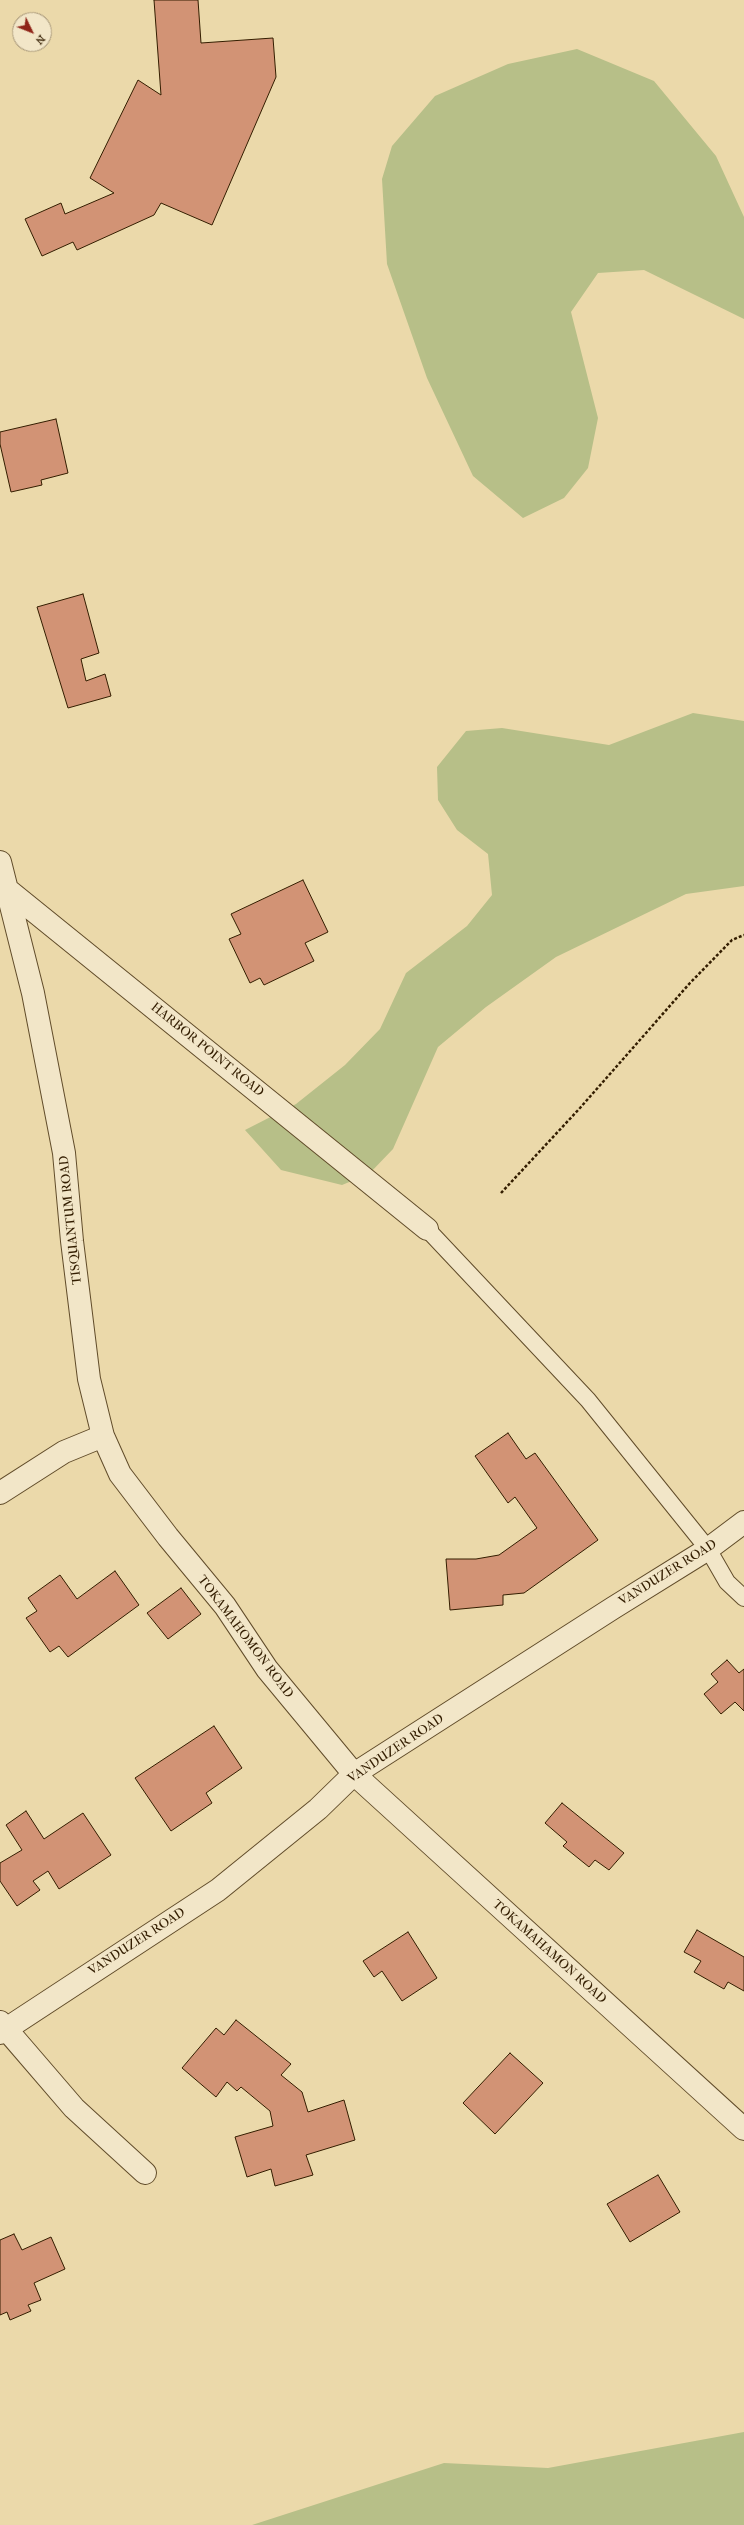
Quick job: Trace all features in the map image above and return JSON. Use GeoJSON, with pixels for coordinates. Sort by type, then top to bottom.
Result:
{"type":"FeatureCollection","features":[{"type":"Feature","properties":{"kind":"street"},"geometry":{"type":"LineString","coordinates":[[0,862],[8,890]]}},
{"type":"Feature","properties":{"kind":"street","name":"HARBOR POINT ROAD"},"geometry":{"type":"LineString","coordinates":[[8,890],[427,1229]]}},
{"type":"Feature","properties":{"kind":"street","name":"TISQUANTUM ROAD"},"geometry":{"type":"LineString","coordinates":[[8,890],[34,993],[64,1153],[72,1241],[89,1380],[103,1436]]}},
{"type":"Feature","properties":{"kind":"street"},"geometry":{"type":"LineString","coordinates":[[0,1493],[64,1452],[103,1436]]}},
{"type":"Feature","properties":{"kind":"street","name":"TOKAMAHOMON ROAD"},"geometry":{"type":"LineString","coordinates":[[103,1436],[120,1474],[168,1537],[226,1606],[267,1669],[354,1774]]}},
{"type":"Feature","properties":{"kind":"street","name":"VANDUZER ROAD"},"geometry":{"type":"LineString","coordinates":[[2,2028],[218,1890],[318,1809],[354,1774],[708,1549],[744,1522]]}},
{"type":"Feature","properties":{"kind":"street","name":"TOKAMAHAMON ROAD"},"geometry":{"type":"LineString","coordinates":[[354,1774],[744,2129]]}},
{"type":"Feature","properties":{"kind":"street"},"geometry":{"type":"LineString","coordinates":[[2,2028],[74,2108],[145,2173]]}},
{"type":"Feature","properties":{"kind":"lane"},"geometry":{"type":"LineString","coordinates":[[427,1229],[588,1400],[708,1549],[727,1582],[744,1598]]}},
{"type":"Feature","properties":{"kind":"path"},"geometry":{"type":"LineString","coordinates":[[501,1193],[580,1108],[690,983],[732,940],[744,935]]}},
{"type":"Feature","properties":{"kind":"green space"},"geometry":{"type":"Polygon","coordinates":[[[577,49],[654,81],[716,156],[744,217],[744,319],[644,270],[598,273],[571,312],[598,418],[588,468],[564,498],[523,518],[473,476],[427,378],[387,264],[382,179],[392,146],[435,96],[508,64],[577,49]]]}},
{"type":"Feature","properties":{"kind":"green space"},"geometry":{"type":"Polygon","coordinates":[[[693,713],[744,721],[744,886],[686,894],[556,957],[486,1007],[438,1047],[393,1149],[369,1174],[342,1185],[281,1170],[245,1130],[296,1104],[345,1065],[380,1029],[406,973],[467,926],[492,895],[488,854],[457,830],[438,800],[437,767],[466,731],[502,728],[609,745],[693,713]]]}},
{"type":"Feature","properties":{"kind":"green space"},"geometry":{"type":"Polygon","coordinates":[[[744,2432],[744,2525],[252,2525],[444,2463],[548,2468],[744,2432]]]}},
{"type":"Feature","properties":{"kind":"building"},"geometry":{"type":"Polygon","coordinates":[[[154,0],[198,0],[201,43],[273,38],[276,77],[212,225],[161,203],[154,215],[77,250],[73,242],[42,256],[25,219],[61,203],[65,214],[114,193],[90,178],[138,80],[161,95],[154,0]]]}},
{"type":"Feature","properties":{"kind":"building"},"geometry":{"type":"Polygon","coordinates":[[[56,419],[68,473],[41,480],[42,485],[11,492],[0,444],[0,432],[56,419]]]}},
{"type":"Feature","properties":{"kind":"building"},"geometry":{"type":"Polygon","coordinates":[[[83,594],[99,653],[81,659],[86,681],[105,674],[111,696],[68,708],[37,607],[83,594]]]}},
{"type":"Feature","properties":{"kind":"building"},"geometry":{"type":"Polygon","coordinates":[[[303,880],[328,932],[305,943],[314,961],[264,985],[260,978],[250,983],[229,939],[241,934],[231,914],[303,880]]]}},
{"type":"Feature","properties":{"kind":"building"},"geometry":{"type":"Polygon","coordinates":[[[508,1433],[526,1459],[535,1453],[598,1540],[524,1593],[503,1595],[503,1605],[450,1610],[446,1559],[476,1559],[499,1555],[537,1528],[515,1497],[508,1503],[475,1456],[508,1433]]]}},
{"type":"Feature","properties":{"kind":"building"},"geometry":{"type":"Polygon","coordinates":[[[115,1571],[139,1605],[68,1657],[59,1646],[50,1652],[26,1618],[37,1611],[28,1598],[60,1575],[77,1599],[115,1571]]]}},
{"type":"Feature","properties":{"kind":"building"},"geometry":{"type":"Polygon","coordinates":[[[181,1588],[201,1614],[168,1639],[147,1613],[181,1588]]]}},
{"type":"Feature","properties":{"kind":"building"},"geometry":{"type":"Polygon","coordinates":[[[727,1660],[739,1673],[744,1669],[744,1711],[735,1702],[721,1714],[704,1694],[718,1682],[711,1674],[727,1660]]]}},
{"type":"Feature","properties":{"kind":"building"},"geometry":{"type":"Polygon","coordinates":[[[214,1726],[242,1768],[206,1793],[212,1803],[171,1831],[135,1778],[214,1726]]]}},
{"type":"Feature","properties":{"kind":"building"},"geometry":{"type":"Polygon","coordinates":[[[562,1803],[624,1853],[609,1870],[595,1860],[589,1867],[563,1846],[567,1842],[545,1823],[562,1803]]]}},
{"type":"Feature","properties":{"kind":"building"},"geometry":{"type":"Polygon","coordinates":[[[26,1811],[44,1839],[83,1813],[111,1855],[59,1889],[48,1871],[33,1881],[40,1890],[17,1906],[0,1881],[0,1863],[22,1850],[6,1825],[26,1811]]]}},
{"type":"Feature","properties":{"kind":"building"},"geometry":{"type":"Polygon","coordinates":[[[697,1930],[744,1957],[744,1991],[728,1982],[724,1989],[694,1972],[701,1961],[684,1952],[697,1930]]]}},
{"type":"Feature","properties":{"kind":"building"},"geometry":{"type":"Polygon","coordinates":[[[408,1932],[437,1978],[402,2001],[382,1971],[374,1977],[363,1961],[408,1932]]]}},
{"type":"Feature","properties":{"kind":"building"},"geometry":{"type":"Polygon","coordinates":[[[236,2020],[291,2064],[281,2075],[302,2092],[308,2112],[344,2100],[355,2140],[306,2155],[313,2175],[275,2186],[271,2169],[247,2177],[235,2137],[273,2126],[270,2111],[241,2087],[237,2091],[227,2082],[216,2097],[182,2068],[216,2028],[224,2035],[236,2020]]]}},
{"type":"Feature","properties":{"kind":"building"},"geometry":{"type":"Polygon","coordinates":[[[510,2053],[543,2083],[495,2134],[463,2103],[510,2053]]]}},
{"type":"Feature","properties":{"kind":"building"},"geometry":{"type":"Polygon","coordinates":[[[658,2175],[680,2212],[630,2242],[607,2204],[658,2175]]]}},
{"type":"Feature","properties":{"kind":"building"},"geometry":{"type":"Polygon","coordinates":[[[14,2234],[22,2250],[51,2237],[65,2269],[34,2283],[41,2300],[28,2305],[31,2311],[10,2320],[7,2312],[0,2315],[0,2240],[14,2234]]]}}]}
